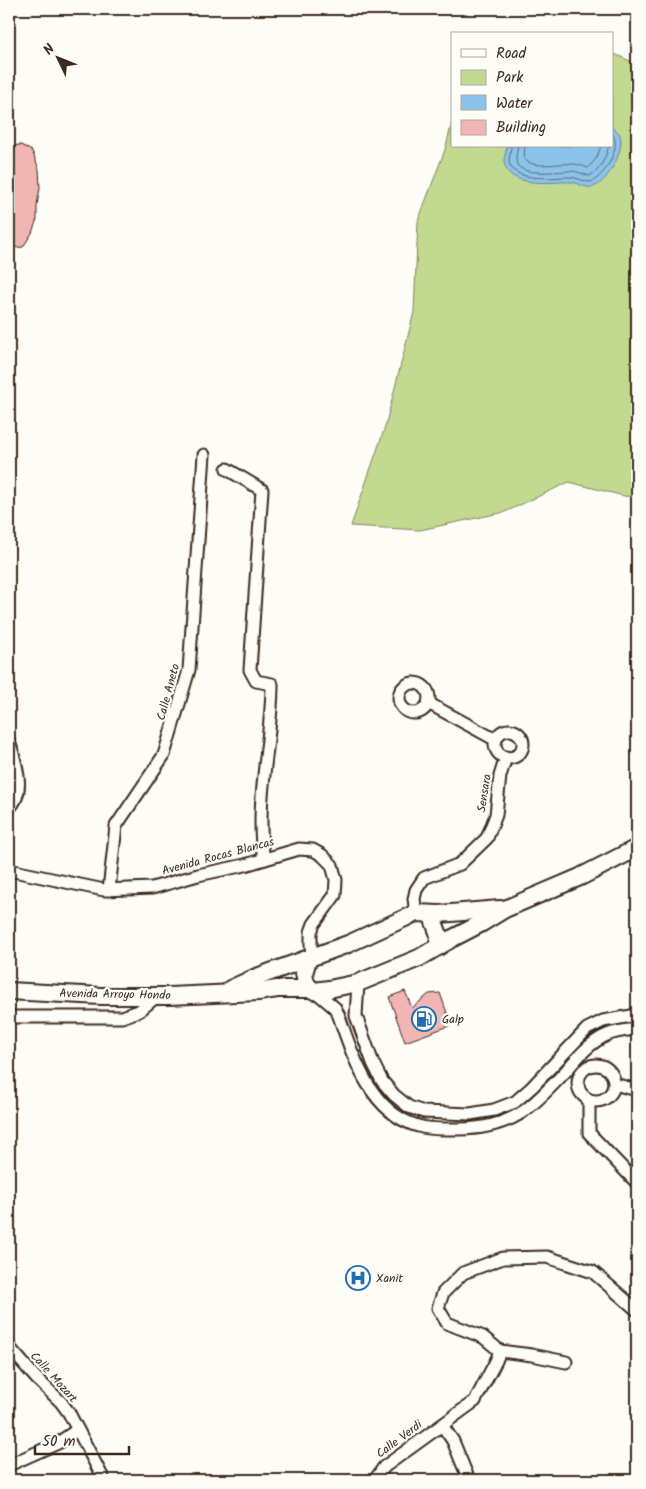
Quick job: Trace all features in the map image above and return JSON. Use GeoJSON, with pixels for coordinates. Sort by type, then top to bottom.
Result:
{"type":"FeatureCollection","features":[{"type":"Feature","properties":{"kind":"main road"},"geometry":{"type":"LineString","coordinates":[[438,947],[505,909],[580,877],[637,848]]}},
{"type":"Feature","properties":{"kind":"main road"},"geometry":{"type":"LineString","coordinates":[[424,914],[505,909]]}},
{"type":"Feature","properties":{"kind":"main road"},"geometry":{"type":"LineString","coordinates":[[424,914],[439,935],[438,947]]}},
{"type":"Feature","properties":{"kind":"main road","name":"Avenida Arroyo Hondo"},"geometry":{"type":"LineString","coordinates":[[222,993],[254,978],[424,914]]}},
{"type":"Feature","properties":{"kind":"main road","name":"Avenida Arroyo Hondo"},"geometry":{"type":"LineString","coordinates":[[9,991],[101,996],[157,996],[258,992],[277,989],[313,990],[358,983],[420,958],[438,947]]}},
{"type":"Feature","properties":{"kind":"main road"},"geometry":{"type":"LineString","coordinates":[[310,958],[304,973],[306,983],[313,990]]}},
{"type":"Feature","properties":{"kind":"street","name":"Calle Aneto"},"geometry":{"type":"LineString","coordinates":[[109,890],[116,826],[164,755],[189,670],[204,455]]}},
{"type":"Feature","properties":{"kind":"street"},"geometry":{"type":"LineString","coordinates":[[227,469],[262,490],[250,670],[256,681],[272,684],[272,706],[262,803],[264,859]]}},
{"type":"Feature","properties":{"kind":"street"},"geometry":{"type":"LineString","coordinates":[[428,703],[496,740]]}},
{"type":"Feature","properties":{"kind":"street"},"geometry":{"type":"LineString","coordinates":[[505,730],[514,731],[521,736],[523,741],[522,750],[515,756],[506,758],[498,753],[495,744],[496,740],[505,730]]}},
{"type":"Feature","properties":{"kind":"street"},"geometry":{"type":"LineString","coordinates":[[9,741],[20,780],[13,804],[9,808]]}},
{"type":"Feature","properties":{"kind":"street","name":"Sensara"},"geometry":{"type":"LineString","coordinates":[[424,914],[414,899],[416,890],[424,878],[460,864],[487,838],[496,815],[500,776],[506,758]]}},
{"type":"Feature","properties":{"kind":"street","name":"Avenida Rocas Blancas"},"geometry":{"type":"LineString","coordinates":[[9,870],[104,890],[152,888],[198,875],[245,865],[299,849],[313,850],[322,855],[332,865],[336,880],[335,895],[314,924],[311,932],[310,958]]}},
{"type":"Feature","properties":{"kind":"street"},"geometry":{"type":"LineString","coordinates":[[358,983],[356,1016],[372,1063],[382,1081],[394,1094],[409,1107],[424,1112],[470,1114],[494,1110],[515,1102],[532,1088],[568,1046],[587,1029],[603,1021],[637,1015]]}},
{"type":"Feature","properties":{"kind":"street"},"geometry":{"type":"LineString","coordinates":[[313,990],[335,1008],[361,1072],[371,1090],[401,1120],[418,1127],[470,1129],[499,1124],[522,1112],[540,1098],[595,1041],[608,1034],[637,1030]]}},
{"type":"Feature","properties":{"kind":"street"},"geometry":{"type":"LineString","coordinates":[[9,1017],[122,1017],[139,1011],[157,996]]}},
{"type":"Feature","properties":{"kind":"street"},"geometry":{"type":"LineString","coordinates":[[587,1049],[591,1066]]}},
{"type":"Feature","properties":{"kind":"street"},"geometry":{"type":"LineString","coordinates":[[591,1066],[597,1066],[609,1071],[612,1076],[613,1090],[607,1098],[601,1101],[589,1100],[580,1092],[578,1080],[586,1068],[591,1066]]}},
{"type":"Feature","properties":{"kind":"street"},"geometry":{"type":"LineString","coordinates":[[562,1075],[578,1080]]}},
{"type":"Feature","properties":{"kind":"street"},"geometry":{"type":"LineString","coordinates":[[614,1084],[637,1090]]}},
{"type":"Feature","properties":{"kind":"street"},"geometry":{"type":"LineString","coordinates":[[589,1100],[589,1133],[637,1183]]}},
{"type":"Feature","properties":{"kind":"street"},"geometry":{"type":"LineString","coordinates":[[566,1362],[500,1351],[483,1337],[447,1323],[438,1308],[443,1293],[463,1273],[503,1258],[547,1257],[593,1272],[637,1310]]}},
{"type":"Feature","properties":{"kind":"street","name":"Calle Mozart"},"geometry":{"type":"LineString","coordinates":[[9,1347],[69,1413],[104,1480]]}},
{"type":"Feature","properties":{"kind":"street"},"geometry":{"type":"LineString","coordinates":[[442,1425],[475,1400],[500,1351]]}},
{"type":"Feature","properties":{"kind":"street","name":"Calle Verdi"},"geometry":{"type":"LineString","coordinates":[[375,1480],[384,1467],[442,1425],[453,1441],[469,1480]]}},
{"type":"Feature","properties":{"kind":"street"},"geometry":{"type":"LineString","coordinates":[[9,1465],[58,1443],[77,1430]]}},
{"type":"Feature","properties":{"kind":"green space"},"geometry":{"type":"Polygon","coordinates":[[[614,54],[637,64],[637,497],[624,496],[569,482],[505,512],[420,530],[351,526],[385,427],[414,312],[418,221],[446,147],[451,126],[451,148],[614,148],[614,54]]]}},
{"type":"Feature","properties":{"kind":"water"},"geometry":{"type":"Polygon","coordinates":[[[614,129],[620,135],[620,149],[614,165],[604,179],[593,187],[571,182],[543,183],[522,180],[513,176],[507,170],[504,161],[507,148],[614,148],[614,129]]]}},
{"type":"Feature","properties":{"kind":"building"},"geometry":{"type":"Polygon","coordinates":[[[21,145],[32,151],[39,169],[40,188],[37,219],[32,233],[23,247],[9,248],[9,146],[21,145]]]}},
{"type":"Feature","properties":{"kind":"building"},"geometry":{"type":"Polygon","coordinates":[[[405,991],[412,1008],[429,994],[440,993],[448,1016],[445,1016],[449,1026],[405,1042],[389,997],[405,991]]]}},
{"type":"Feature","properties":{"kind":"place","name":"Galp"},"geometry":{"type":"Point","coordinates":[424,1019]}},
{"type":"Feature","properties":{"kind":"place","name":"Xanit"},"geometry":{"type":"Point","coordinates":[358,1278]}}]}
